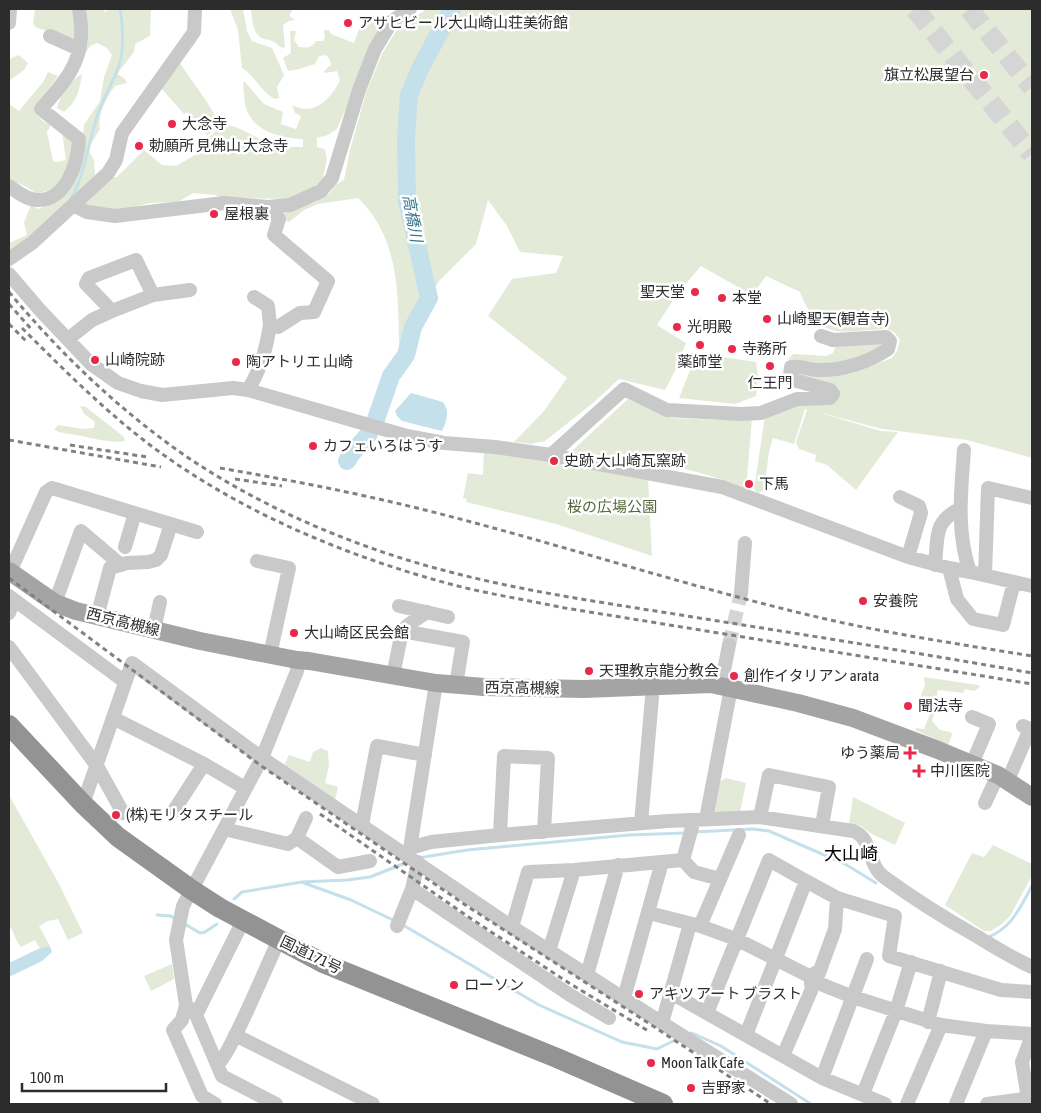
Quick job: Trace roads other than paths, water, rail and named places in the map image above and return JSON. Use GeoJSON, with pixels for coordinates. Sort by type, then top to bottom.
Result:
{"type":"FeatureCollection","features":[{"type":"Feature","properties":{"kind":"highway","name":"国道171号"},"geometry":{"type":"LineString","coordinates":[[9,725],[83,804],[188,898],[243,921],[323,963],[557,1058],[664,1104]]}},
{"type":"Feature","properties":{"kind":"main road","name":"西京高槻線"},"geometry":{"type":"LineString","coordinates":[[10,571],[55,603],[97,617],[200,642],[436,683],[526,689],[700,684],[726,687],[798,703],[853,718],[972,764],[1003,778],[1032,797]]}},
{"type":"Feature","properties":{"kind":"street"},"geometry":{"type":"LineString","coordinates":[[9,23],[10,9]]}},
{"type":"Feature","properties":{"kind":"street"},"geometry":{"type":"LineString","coordinates":[[9,186],[28,198],[46,199],[55,195],[70,176],[78,150],[79,139],[40,109],[65,81],[74,66],[81,36],[79,9]]}},
{"type":"Feature","properties":{"kind":"street"},"geometry":{"type":"LineString","coordinates":[[9,259],[32,243],[108,173],[119,151],[119,140],[122,133],[194,32],[195,9]]}},
{"type":"Feature","properties":{"kind":"street"},"geometry":{"type":"LineString","coordinates":[[73,205],[87,212],[115,216],[224,203],[268,207],[290,205],[321,191],[327,185],[338,162],[359,90],[375,50],[392,21],[410,9]]}},
{"type":"Feature","properties":{"kind":"street"},"geometry":{"type":"LineString","coordinates":[[50,36],[79,49]]}},
{"type":"Feature","properties":{"kind":"street"},"geometry":{"type":"LineString","coordinates":[[250,206],[258,214],[273,214],[279,219],[274,235],[328,280],[314,312],[300,312],[278,327],[270,326]]}},
{"type":"Feature","properties":{"kind":"street"},"geometry":{"type":"LineString","coordinates":[[112,311],[86,284],[89,278],[136,260],[153,295]]}},
{"type":"Feature","properties":{"kind":"street"},"geometry":{"type":"LineString","coordinates":[[9,274],[90,364],[118,383],[130,388],[162,395],[233,388],[248,390],[407,436],[444,443],[495,447],[551,455],[722,487],[908,557],[935,565],[1032,586]]}},
{"type":"Feature","properties":{"kind":"street"},"geometry":{"type":"LineString","coordinates":[[68,339],[92,320],[112,311],[153,295],[190,290]]}},
{"type":"Feature","properties":{"kind":"street"},"geometry":{"type":"LineString","coordinates":[[248,390],[258,375],[265,353],[270,326],[268,306],[254,297]]}},
{"type":"Feature","properties":{"kind":"street"},"geometry":{"type":"LineString","coordinates":[[551,455],[624,389],[667,410],[741,414],[761,412],[798,399],[830,398],[833,394],[830,390],[793,380],[790,375],[791,367],[818,370],[846,368],[880,355],[888,349],[890,341],[886,337],[833,340],[821,336]]}},
{"type":"Feature","properties":{"kind":"street"},"geometry":{"type":"LineString","coordinates":[[964,450],[960,535],[970,572]]}},
{"type":"Feature","properties":{"kind":"street"},"geometry":{"type":"LineString","coordinates":[[10,571],[46,492],[52,488],[197,532]]}},
{"type":"Feature","properties":{"kind":"street"},"geometry":{"type":"LineString","coordinates":[[985,575],[988,488],[1032,498]]}},
{"type":"Feature","properties":{"kind":"street"},"geometry":{"type":"LineString","coordinates":[[900,497],[919,506],[921,514],[908,557]]}},
{"type":"Feature","properties":{"kind":"street"},"geometry":{"type":"LineString","coordinates":[[935,565],[939,529],[942,522],[949,514],[960,509]]}},
{"type":"Feature","properties":{"kind":"street"},"geometry":{"type":"LineString","coordinates":[[124,547],[135,513]]}},
{"type":"Feature","properties":{"kind":"street"},"geometry":{"type":"LineString","coordinates":[[97,617],[110,568],[156,560],[161,555],[171,524]]}},
{"type":"Feature","properties":{"kind":"street"},"geometry":{"type":"LineString","coordinates":[[55,603],[80,531],[121,565]]}},
{"type":"Feature","properties":{"kind":"street"},"geometry":{"type":"LineString","coordinates":[[741,593],[745,543]]}},
{"type":"Feature","properties":{"kind":"street"},"geometry":{"type":"LineString","coordinates":[[257,561],[289,568],[270,655]]}},
{"type":"Feature","properties":{"kind":"street"},"geometry":{"type":"LineString","coordinates":[[949,568],[957,599],[973,619],[1003,625],[1014,582]]}},
{"type":"Feature","properties":{"kind":"street"},"geometry":{"type":"LineString","coordinates":[[154,630],[160,602]]}},
{"type":"Feature","properties":{"kind":"street"},"geometry":{"type":"LineString","coordinates":[[10,603],[125,682]]}},
{"type":"Feature","properties":{"kind":"street"},"geometry":{"type":"LineString","coordinates":[[399,606],[448,617]]}},
{"type":"Feature","properties":{"kind":"street"},"geometry":{"type":"LineString","coordinates":[[393,676],[402,631],[427,612]]}},
{"type":"Feature","properties":{"kind":"street"},"geometry":{"type":"LineString","coordinates":[[402,631],[463,642],[456,685]]}},
{"type":"Feature","properties":{"kind":"street"},"geometry":{"type":"LineString","coordinates":[[683,860],[695,826],[726,687],[729,644]]}},
{"type":"Feature","properties":{"kind":"street"},"geometry":{"type":"LineString","coordinates":[[9,647],[97,766],[123,813]]}},
{"type":"Feature","properties":{"kind":"street"},"geometry":{"type":"LineString","coordinates":[[276,1104],[222,1076],[191,1010],[176,940],[188,898],[262,758],[297,671],[297,660]]}},
{"type":"Feature","properties":{"kind":"street"},"geometry":{"type":"LineString","coordinates":[[83,804],[132,663],[262,758],[362,825],[412,855],[512,927],[791,1104]]}},
{"type":"Feature","properties":{"kind":"street"},"geometry":{"type":"LineString","coordinates":[[397,926],[412,890],[412,855],[436,683]]}},
{"type":"Feature","properties":{"kind":"street"},"geometry":{"type":"LineString","coordinates":[[641,824],[653,686]]}},
{"type":"Feature","properties":{"kind":"street"},"geometry":{"type":"LineString","coordinates":[[113,718],[204,764],[246,788]]}},
{"type":"Feature","properties":{"kind":"street"},"geometry":{"type":"LineString","coordinates":[[972,718],[989,724],[972,764]]}},
{"type":"Feature","properties":{"kind":"street"},"geometry":{"type":"LineString","coordinates":[[985,803],[1003,778],[1030,729],[1022,726]]}},
{"type":"Feature","properties":{"kind":"street"},"geometry":{"type":"LineString","coordinates":[[362,825],[377,746],[425,755]]}},
{"type":"Feature","properties":{"kind":"street"},"geometry":{"type":"LineString","coordinates":[[500,835],[504,756],[548,758],[544,832]]}},
{"type":"Feature","properties":{"kind":"street"},"geometry":{"type":"LineString","coordinates":[[173,812],[204,764]]}},
{"type":"Feature","properties":{"kind":"street"},"geometry":{"type":"LineString","coordinates":[[760,817],[769,775],[829,787],[822,825]]}},
{"type":"Feature","properties":{"kind":"street"},"geometry":{"type":"LineString","coordinates":[[412,855],[431,842],[641,824],[695,826],[760,817],[822,825],[857,832],[864,838],[874,865],[882,876],[948,920],[1032,967]]}},
{"type":"Feature","properties":{"kind":"street"},"geometry":{"type":"LineString","coordinates":[[224,829],[288,844],[297,838],[306,818]]}},
{"type":"Feature","properties":{"kind":"street"},"geometry":{"type":"LineString","coordinates":[[662,1023],[695,925],[720,879],[738,835]]}},
{"type":"Feature","properties":{"kind":"street"},"geometry":{"type":"LineString","coordinates":[[297,838],[338,867],[370,861]]}},
{"type":"Feature","properties":{"kind":"street"},"geometry":{"type":"LineString","coordinates":[[512,927],[528,872],[574,870],[683,860]]}},
{"type":"Feature","properties":{"kind":"street"},"geometry":{"type":"LineString","coordinates":[[683,860],[694,872],[720,879]]}},
{"type":"Feature","properties":{"kind":"street"},"geometry":{"type":"LineString","coordinates":[[707,1013],[769,860],[837,898],[895,916],[888,956],[1001,990],[1032,992]]}},
{"type":"Feature","properties":{"kind":"street"},"geometry":{"type":"LineString","coordinates":[[624,998],[662,862]]}},
{"type":"Feature","properties":{"kind":"street"},"geometry":{"type":"LineString","coordinates":[[587,975],[618,865]]}},
{"type":"Feature","properties":{"kind":"street"},"geometry":{"type":"LineString","coordinates":[[549,951],[574,870]]}},
{"type":"Feature","properties":{"kind":"street"},"geometry":{"type":"LineString","coordinates":[[746,1035],[806,881]]}},
{"type":"Feature","properties":{"kind":"street"},"geometry":{"type":"LineString","coordinates":[[412,890],[570,995],[608,1018]]}},
{"type":"Feature","properties":{"kind":"street"},"geometry":{"type":"LineString","coordinates":[[783,1056],[816,980],[835,929],[837,898]]}},
{"type":"Feature","properties":{"kind":"street"},"geometry":{"type":"LineString","coordinates":[[649,913],[695,925],[736,939],[853,997],[935,1024],[1032,1035],[1022,1062],[1030,1100],[986,1104]]}},
{"type":"Feature","properties":{"kind":"street"},"geometry":{"type":"LineString","coordinates":[[215,1104],[202,1096],[173,1030],[191,1010],[243,921]]}},
{"type":"Feature","properties":{"kind":"street"},"geometry":{"type":"LineString","coordinates":[[218,1064],[222,1061],[235,1035],[279,940]]}},
{"type":"Feature","properties":{"kind":"street"},"geometry":{"type":"LineString","coordinates":[[822,1078],[867,959]]}},
{"type":"Feature","properties":{"kind":"street"},"geometry":{"type":"LineString","coordinates":[[863,1094],[896,1011],[911,962]]}},
{"type":"Feature","properties":{"kind":"street"},"geometry":{"type":"LineString","coordinates":[[907,1104],[935,1024],[941,971]]}},
{"type":"Feature","properties":{"kind":"street"},"geometry":{"type":"LineString","coordinates":[[671,993],[822,1078],[885,1104]]}},
{"type":"Feature","properties":{"kind":"street"},"geometry":{"type":"LineString","coordinates":[[956,1104],[986,1031]]}},
{"type":"Feature","properties":{"kind":"street"},"geometry":{"type":"LineString","coordinates":[[235,1035],[373,1104]]}},
{"type":"Feature","properties":{"kind":"water"},"geometry":{"type":"Polygon","coordinates":[[[411,393],[443,402],[447,416],[442,431],[402,421],[397,416],[395,411],[411,393]]]}},
{"type":"Feature","properties":{"kind":"water"},"geometry":{"type":"Polygon","coordinates":[[[50,946],[52,952],[42,961],[9,977],[9,963],[38,949],[50,946]]]}},
{"type":"Feature","properties":{"kind":"waterway"},"geometry":{"type":"LineString","coordinates":[[71,199],[84,166],[100,108],[121,58],[123,34],[120,9]]}},
{"type":"Feature","properties":{"kind":"waterway","name":"高橋川"},"geometry":{"type":"LineString","coordinates":[[374,425],[391,376],[406,355],[413,327],[429,298],[407,201],[406,137],[409,95],[421,67],[452,9]]}},
{"type":"Feature","properties":{"kind":"waterway","name":"高橋川"},"geometry":{"type":"LineString","coordinates":[[347,461],[369,434]]}},
{"type":"Feature","properties":{"kind":"waterway"},"geometry":{"type":"LineString","coordinates":[[694,832],[753,829],[769,831],[845,864],[876,883]]}},
{"type":"Feature","properties":{"kind":"waterway"},"geometry":{"type":"LineString","coordinates":[[418,858],[467,850],[629,835],[686,833]]}},
{"type":"Feature","properties":{"kind":"waterway"},"geometry":{"type":"LineString","coordinates":[[234,899],[242,892],[302,882],[370,877],[408,862]]}},
{"type":"Feature","properties":{"kind":"waterway"},"geometry":{"type":"LineString","coordinates":[[304,883],[351,900],[395,921]]}},
{"type":"Feature","properties":{"kind":"waterway"},"geometry":{"type":"LineString","coordinates":[[986,938],[995,934],[1009,923],[1032,886]]}},
{"type":"Feature","properties":{"kind":"waterway"},"geometry":{"type":"LineString","coordinates":[[157,915],[171,916],[175,919]]}},
{"type":"Feature","properties":{"kind":"waterway"},"geometry":{"type":"LineString","coordinates":[[183,923],[200,933],[217,924]]}},
{"type":"Feature","properties":{"kind":"waterway"},"geometry":{"type":"LineString","coordinates":[[403,925],[539,1005],[622,1042],[657,1049],[679,1038]]}},
{"type":"Feature","properties":{"kind":"waterway"},"geometry":{"type":"LineString","coordinates":[[687,1035],[692,1033],[721,1046],[811,1104]]}},
{"type":"Feature","properties":{"kind":"tunnel"},"geometry":{"type":"LineString","coordinates":[[915,9],[1032,154]]}},
{"type":"Feature","properties":{"kind":"tunnel"},"geometry":{"type":"LineString","coordinates":[[969,9],[1032,87]]}},
{"type":"Feature","properties":{"kind":"tunnel"},"geometry":{"type":"LineString","coordinates":[[729,645],[741,593]]}},
{"type":"Feature","properties":{"kind":"railway"},"geometry":{"type":"LineString","coordinates":[[9,292],[67,356],[109,396],[177,450],[208,471],[275,508],[346,539],[382,552],[454,573],[543,592],[1032,673]]}},
{"type":"Feature","properties":{"kind":"railway"},"geometry":{"type":"LineString","coordinates":[[9,304],[33,331]]}},
{"type":"Feature","properties":{"kind":"railway"},"geometry":{"type":"LineString","coordinates":[[9,324],[26,341]]}},
{"type":"Feature","properties":{"kind":"railway"},"geometry":{"type":"LineString","coordinates":[[22,328],[116,418],[184,469],[256,511],[294,529],[371,560],[464,588],[565,608],[1032,684]]}},
{"type":"Feature","properties":{"kind":"railway"},"geometry":{"type":"LineString","coordinates":[[9,440],[161,467]]}},
{"type":"Feature","properties":{"kind":"railway"},"geometry":{"type":"LineString","coordinates":[[70,445],[147,457]]}},
{"type":"Feature","properties":{"kind":"railway"},"geometry":{"type":"LineString","coordinates":[[220,468],[323,487],[425,510],[527,537],[728,595],[830,620],[1032,656]]}},
{"type":"Feature","properties":{"kind":"railway"},"geometry":{"type":"LineString","coordinates":[[235,479],[282,486]]}},
{"type":"Feature","properties":{"kind":"railway"},"geometry":{"type":"LineString","coordinates":[[9,578],[260,765],[470,908],[771,1104]]}},
{"type":"Feature","properties":{"kind":"railway"},"geometry":{"type":"LineString","coordinates":[[320,814],[470,918],[569,983],[650,1032]]}},
{"type":"Feature","properties":{"kind":"place","name":"アサヒビール大山崎山荘美術館"},"geometry":{"type":"Point","coordinates":[348,23]}},
{"type":"Feature","properties":{"kind":"place","name":"旗立松展望台"},"geometry":{"type":"Point","coordinates":[984,75]}},
{"type":"Feature","properties":{"kind":"place","name":"大念寺"},"geometry":{"type":"Point","coordinates":[172,124]}},
{"type":"Feature","properties":{"kind":"place","name":"勅願所 見佛山 大念寺"},"geometry":{"type":"Point","coordinates":[139,146]}},
{"type":"Feature","properties":{"kind":"place","name":"屋根裏"},"geometry":{"type":"Point","coordinates":[214,214]}},
{"type":"Feature","properties":{"kind":"place","name":"聖天堂"},"geometry":{"type":"Point","coordinates":[695,292]}},
{"type":"Feature","properties":{"kind":"place","name":"本堂"},"geometry":{"type":"Point","coordinates":[722,298]}},
{"type":"Feature","properties":{"kind":"place","name":"山崎聖天(観音寺)"},"geometry":{"type":"Point","coordinates":[767,319]}},
{"type":"Feature","properties":{"kind":"place","name":"光明殿"},"geometry":{"type":"Point","coordinates":[677,327]}},
{"type":"Feature","properties":{"kind":"place","name":"薬師堂"},"geometry":{"type":"Point","coordinates":[700,345]}},
{"type":"Feature","properties":{"kind":"place","name":"寺務所"},"geometry":{"type":"Point","coordinates":[732,349]}},
{"type":"Feature","properties":{"kind":"place","name":"山崎院跡"},"geometry":{"type":"Point","coordinates":[95,360]}},
{"type":"Feature","properties":{"kind":"place","name":"陶アトリエ 山崎"},"geometry":{"type":"Point","coordinates":[236,362]}},
{"type":"Feature","properties":{"kind":"place","name":"仁王門"},"geometry":{"type":"Point","coordinates":[770,366]}},
{"type":"Feature","properties":{"kind":"place","name":"カフェいろはうす"},"geometry":{"type":"Point","coordinates":[313,446]}},
{"type":"Feature","properties":{"kind":"place","name":"史跡 大山崎瓦窯跡"},"geometry":{"type":"Point","coordinates":[554,461]}},
{"type":"Feature","properties":{"kind":"place","name":"下馬"},"geometry":{"type":"Point","coordinates":[749,484]}},
{"type":"Feature","properties":{"kind":"place","name":"安養院"},"geometry":{"type":"Point","coordinates":[863,601]}},
{"type":"Feature","properties":{"kind":"place","name":"大山崎区民会館"},"geometry":{"type":"Point","coordinates":[294,633]}},
{"type":"Feature","properties":{"kind":"place","name":"天理教京龍分教会"},"geometry":{"type":"Point","coordinates":[589,671]}},
{"type":"Feature","properties":{"kind":"place","name":"創作イタリアン arata"},"geometry":{"type":"Point","coordinates":[734,676]}},
{"type":"Feature","properties":{"kind":"place","name":"聞法寺"},"geometry":{"type":"Point","coordinates":[908,706]}},
{"type":"Feature","properties":{"kind":"place","name":"ゆう薬局"},"geometry":{"type":"Point","coordinates":[910,753]}},
{"type":"Feature","properties":{"kind":"place","name":"中川医院"},"geometry":{"type":"Point","coordinates":[919,771]}},
{"type":"Feature","properties":{"kind":"place","name":"(株)モリタスチール"},"geometry":{"type":"Point","coordinates":[116,815]}},
{"type":"Feature","properties":{"kind":"place","name":"ローソン"},"geometry":{"type":"Point","coordinates":[454,985]}},
{"type":"Feature","properties":{"kind":"place","name":"アキツ アート ブラスト"},"geometry":{"type":"Point","coordinates":[639,994]}},
{"type":"Feature","properties":{"kind":"place","name":"Moon Talk Cafe"},"geometry":{"type":"Point","coordinates":[651,1063]}},
{"type":"Feature","properties":{"kind":"place","name":"吉野家"},"geometry":{"type":"Point","coordinates":[691,1088]}},
{"type":"Feature","properties":{"kind":"district","name":"大山崎"},"geometry":{"type":"Point","coordinates":[851,854]}},
{"type":"Feature","properties":{"kind":"park label","name":"桜の広場公園"},"geometry":{"type":"Point","coordinates":[612,507]}}]}
